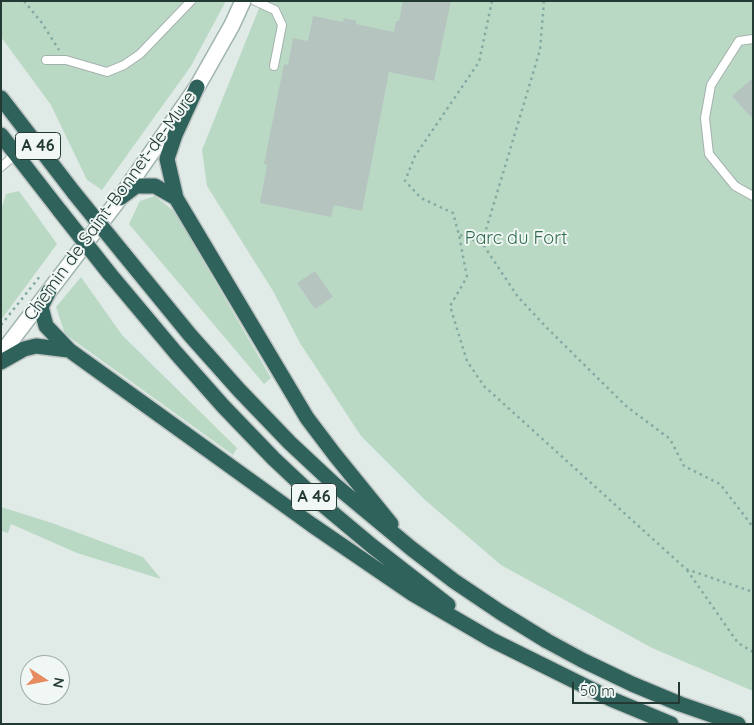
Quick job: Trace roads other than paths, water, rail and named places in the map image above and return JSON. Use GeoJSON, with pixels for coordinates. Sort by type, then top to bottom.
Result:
{"type":"FeatureCollection","features":[{"type":"Feature","properties":{"kind":"highway"},"geometry":{"type":"LineString","coordinates":[[197,88],[175,135],[167,159],[176,198],[307,418],[335,456],[412,549]]}},
{"type":"Feature","properties":{"kind":"highway","name":"A 46"},"geometry":{"type":"LineString","coordinates":[[1,98],[75,194],[190,335],[277,430],[335,485],[454,581],[500,612],[564,650],[632,684],[680,704],[738,724]]}},
{"type":"Feature","properties":{"kind":"highway","name":"A 46"},"geometry":{"type":"LineString","coordinates":[[1,135],[109,273],[176,353],[274,459],[323,505],[447,604],[499,638],[560,674],[611,699],[671,724]]}},
{"type":"Feature","properties":{"kind":"highway"},"geometry":{"type":"LineString","coordinates":[[120,198],[136,186],[155,186],[176,198]]}},
{"type":"Feature","properties":{"kind":"highway"},"geometry":{"type":"LineString","coordinates":[[49,292],[41,307],[46,326],[69,350],[312,525],[413,594],[492,640],[560,674]]}},
{"type":"Feature","properties":{"kind":"highway"},"geometry":{"type":"LineString","coordinates":[[1,362],[24,348],[36,346],[69,350]]}},
{"type":"Feature","properties":{"kind":"street","name":"Chemin de Saint-Bonnet-de-Mure"},"geometry":{"type":"LineString","coordinates":[[1,354],[120,198],[197,88],[243,1]]}},
{"type":"Feature","properties":{"kind":"lane"},"geometry":{"type":"LineString","coordinates":[[46,60],[66,60],[107,72],[124,65],[140,54],[191,1]]}},
{"type":"Feature","properties":{"kind":"lane"},"geometry":{"type":"LineString","coordinates":[[255,1],[274,10],[282,25],[274,66]]}},
{"type":"Feature","properties":{"kind":"lane"},"geometry":{"type":"LineString","coordinates":[[753,39],[740,41],[711,85],[705,118],[710,154],[735,186],[753,196]]}},
{"type":"Feature","properties":{"kind":"lane"},"geometry":{"type":"LineString","coordinates":[[1,167],[16,154]]}},
{"type":"Feature","properties":{"kind":"park label","name":"Parc du Fort"},"geometry":{"type":"Point","coordinates":[516,239]}}]}
